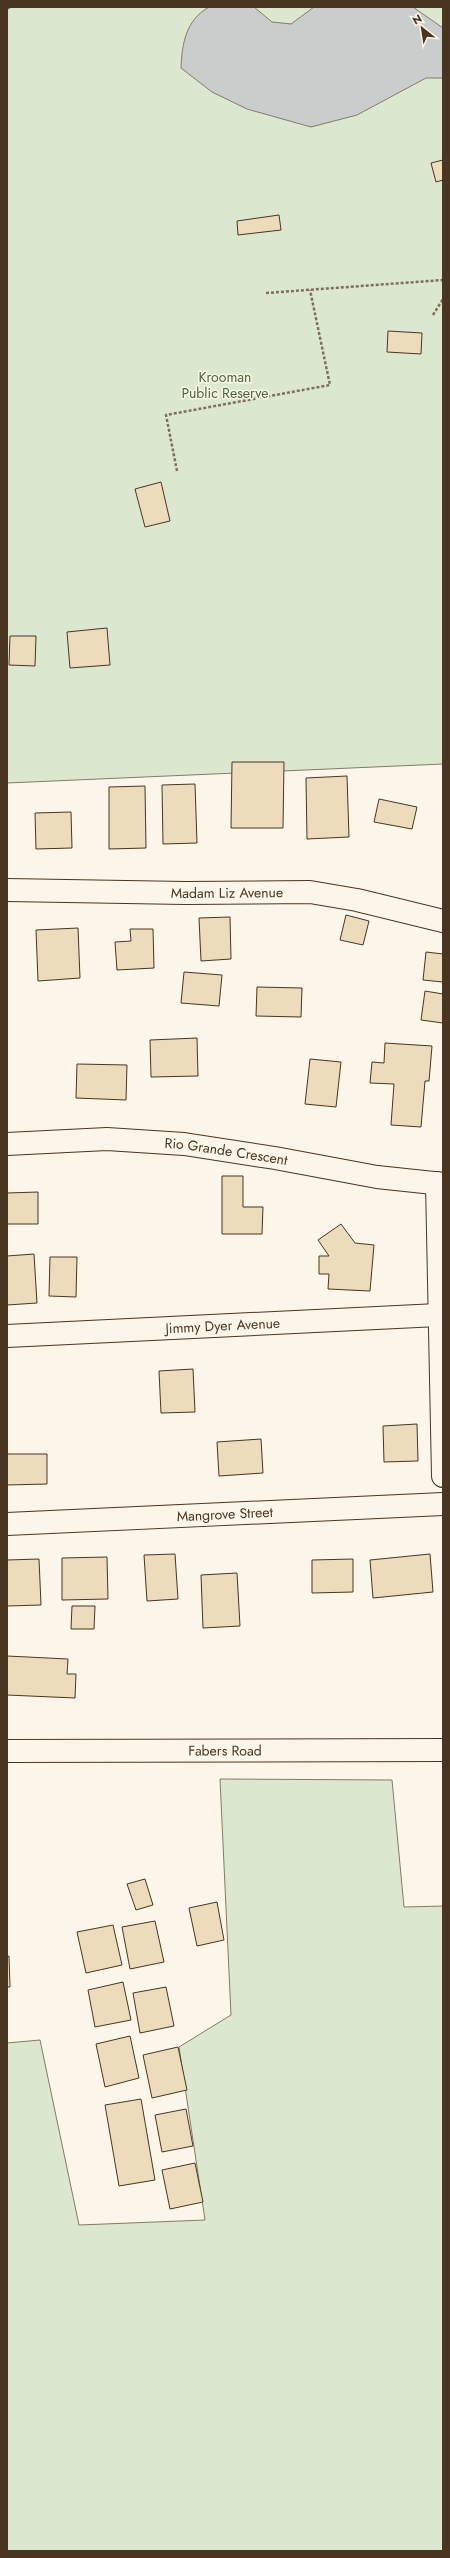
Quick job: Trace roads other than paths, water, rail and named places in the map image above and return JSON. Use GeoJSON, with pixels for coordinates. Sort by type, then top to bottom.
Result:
{"type":"FeatureCollection","features":[{"type":"Feature","properties":{"kind":"street","name":"Madam Liz Avenue"},"geometry":{"type":"LineString","coordinates":[[7,890],[185,893],[310,892],[357,900],[443,920]]}},
{"type":"Feature","properties":{"kind":"street","name":"Rio Grande Crescent"},"geometry":{"type":"LineString","coordinates":[[7,1144],[107,1139],[184,1144],[275,1158],[377,1177],[440,1184]]}},
{"type":"Feature","properties":{"kind":"street"},"geometry":{"type":"LineString","coordinates":[[440,1184],[438,1315],[443,1476]]}},
{"type":"Feature","properties":{"kind":"street","name":"Jimmy Dyer Avenue"},"geometry":{"type":"LineString","coordinates":[[7,1336],[438,1315]]}},
{"type":"Feature","properties":{"kind":"street","name":"Mangrove Street"},"geometry":{"type":"LineString","coordinates":[[7,1524],[443,1504]]}},
{"type":"Feature","properties":{"kind":"street","name":"Fabers Road"},"geometry":{"type":"LineString","coordinates":[[7,1751],[443,1750]]}},
{"type":"Feature","properties":{"kind":"park label","name":"Krooman Public Reserve"},"geometry":{"type":"Point","coordinates":[225,386]}}]}
